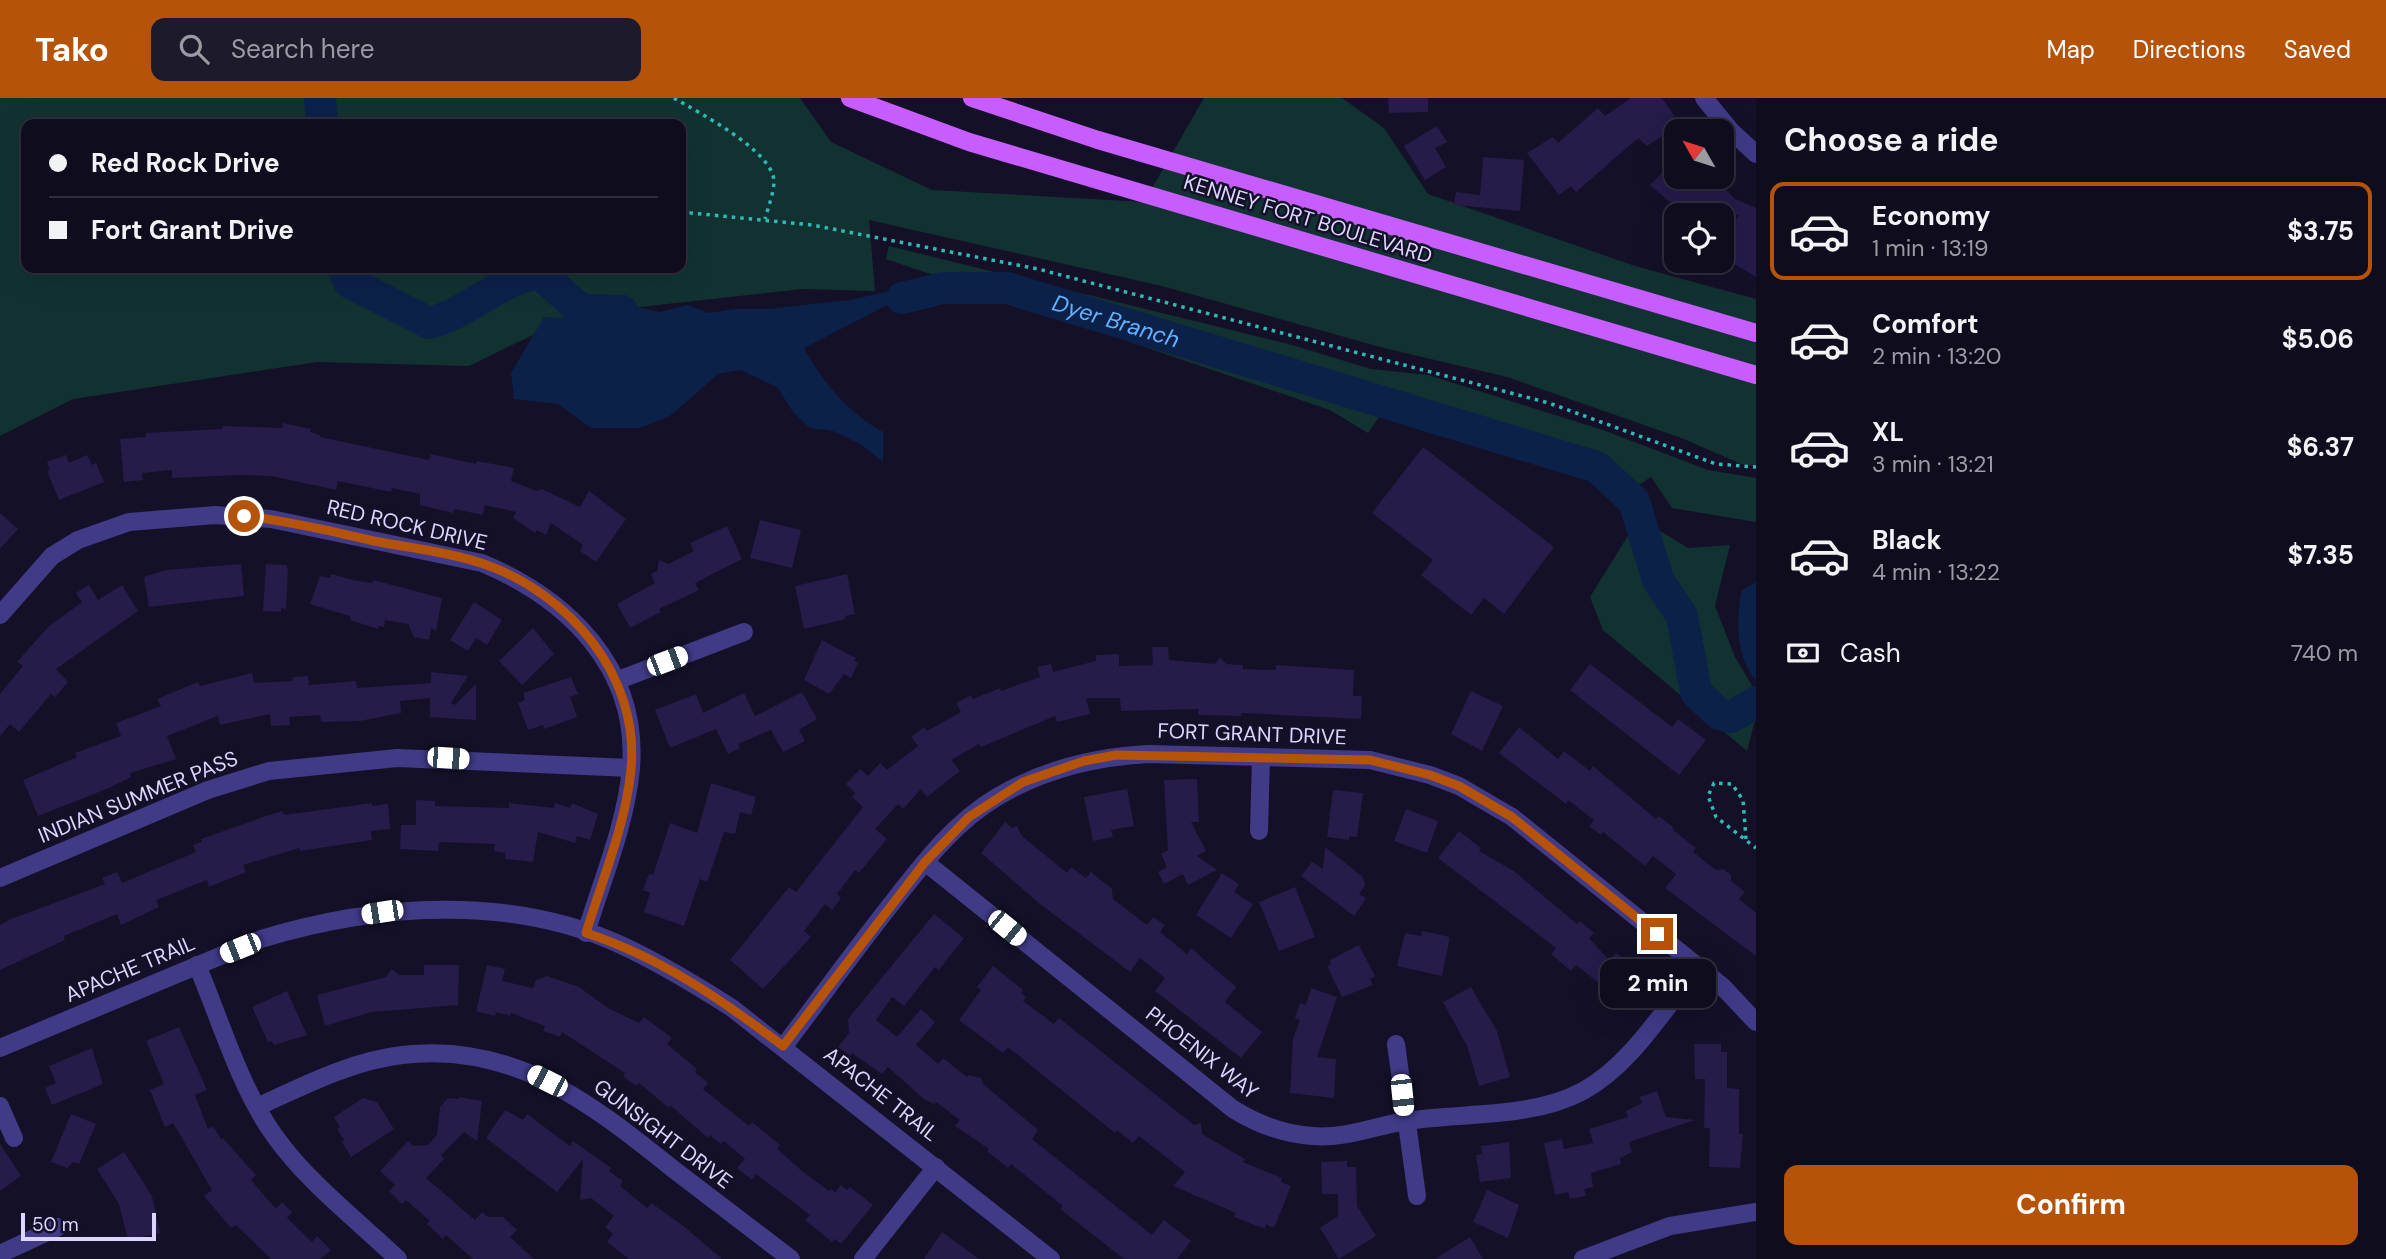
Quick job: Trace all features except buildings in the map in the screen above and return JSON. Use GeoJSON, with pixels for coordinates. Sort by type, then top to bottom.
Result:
{"type":"FeatureCollection","features":[{"type":"Feature","properties":{"kind":"main road","name":"KENNEY FORT BOULEVARD"},"geometry":{"type":"LineString","coordinates":[[850,98],[982,146],[1756,376]]}},
{"type":"Feature","properties":{"kind":"main road","name":"KENNEY FORT BOULEVARD"},"geometry":{"type":"LineString","coordinates":[[972,98],[1098,140],[1756,332]]}},
{"type":"Feature","properties":{"kind":"street"},"geometry":{"type":"LineString","coordinates":[[1704,98],[1731,131],[1756,154]]}},
{"type":"Feature","properties":{"kind":"street","name":"RED ROCK DRIVE"},"geometry":{"type":"LineString","coordinates":[[0,615],[52,556],[101,529],[129,522],[215,515],[244,516],[482,563],[512,576],[566,612],[593,642],[616,681],[628,726],[631,768],[623,810],[586,933]]}},
{"type":"Feature","properties":{"kind":"street"},"geometry":{"type":"LineString","coordinates":[[616,681],[744,632]]}},
{"type":"Feature","properties":{"kind":"street","name":"FORT GRANT DRIVE"},"geometry":{"type":"LineString","coordinates":[[783,1046],[925,862],[953,832],[995,798],[1053,770],[1084,761],[1127,755],[1370,760],[1430,775],[1459,786],[1512,817],[1722,986],[1756,1023]]}},
{"type":"Feature","properties":{"kind":"street","name":"INDIAN SUMMER PASS"},"geometry":{"type":"LineString","coordinates":[[0,878],[208,790],[269,771],[397,758],[631,768]]}},
{"type":"Feature","properties":{"kind":"street"},"geometry":{"type":"LineString","coordinates":[[1259,831],[1261,758]]}},
{"type":"Feature","properties":{"kind":"street","name":"PHOENIX WAY"},"geometry":{"type":"LineString","coordinates":[[925,862],[1245,1117],[1278,1130],[1313,1136],[1342,1136],[1405,1121],[1535,1108],[1583,1091],[1622,1059],[1699,967]]}},
{"type":"Feature","properties":{"kind":"street","name":"APACHE TRAIL"},"geometry":{"type":"LineString","coordinates":[[0,1048],[197,965],[300,927],[382,912],[442,909],[543,921],[619,944],[677,973],[732,1008],[1051,1259]]}},
{"type":"Feature","properties":{"kind":"street"},"geometry":{"type":"LineString","coordinates":[[197,965],[257,1107],[292,1158],[398,1259]]}},
{"type":"Feature","properties":{"kind":"street"},"geometry":{"type":"LineString","coordinates":[[1396,1044],[1417,1196]]}},
{"type":"Feature","properties":{"kind":"street","name":"GUNSIGHT DRIVE"},"geometry":{"type":"LineString","coordinates":[[257,1107],[362,1063],[401,1055],[439,1053],[506,1066],[534,1074],[592,1105],[791,1259]]}},
{"type":"Feature","properties":{"kind":"street"},"geometry":{"type":"LineString","coordinates":[[0,1106],[14,1138]]}},
{"type":"Feature","properties":{"kind":"street"},"geometry":{"type":"LineString","coordinates":[[863,1259],[936,1167]]}},
{"type":"Feature","properties":{"kind":"street"},"geometry":{"type":"LineString","coordinates":[[1583,1259],[1670,1226],[1756,1212]]}},
{"type":"Feature","properties":{"kind":"street"},"geometry":{"type":"LineString","coordinates":[[0,1254],[58,1227]]}},
{"type":"Feature","properties":{"kind":"path"},"geometry":{"type":"LineString","coordinates":[[674,98],[735,135],[768,164],[774,181],[765,219]]}},
{"type":"Feature","properties":{"kind":"path"},"geometry":{"type":"LineString","coordinates":[[686,212],[812,225],[1038,269],[1549,403],[1716,464],[1756,467]]}},
{"type":"Feature","properties":{"kind":"path"},"geometry":{"type":"LineString","coordinates":[[1746,839],[1743,800],[1732,784],[1714,783],[1708,796],[1716,817],[1756,848]]}},
{"type":"Feature","properties":{"kind":"green space"},"geometry":{"type":"Polygon","coordinates":[[[0,98],[800,98],[831,142],[932,190],[1144,202],[1204,98],[1342,98],[1384,128],[1428,194],[1635,266],[1756,299],[1756,466],[1741,464],[1684,439],[1507,377],[1384,348],[1162,286],[869,220],[875,291],[802,289],[640,307],[535,334],[469,366],[317,362],[73,399],[0,436],[0,98]]]}},
{"type":"Feature","properties":{"kind":"green space"},"geometry":{"type":"Polygon","coordinates":[[[889,246],[1292,345],[1371,369],[1428,375],[1603,430],[1708,470],[1756,478],[1756,522],[1672,508],[1651,477],[1627,492],[1461,428],[1386,407],[1368,433],[1330,410],[886,259],[889,246]]]}},
{"type":"Feature","properties":{"kind":"green space"},"geometry":{"type":"Polygon","coordinates":[[[1639,518],[1688,548],[1730,545],[1715,606],[1735,657],[1754,689],[1756,716],[1747,751],[1603,630],[1590,597],[1639,518]]]}},
{"type":"Feature","properties":{"kind":"water"},"geometry":{"type":"Polygon","coordinates":[[[925,283],[943,288],[915,301],[885,306],[804,348],[819,373],[838,396],[859,416],[883,432],[883,462],[862,445],[833,431],[810,428],[793,412],[777,387],[740,370],[718,374],[670,416],[639,428],[591,428],[558,404],[514,399],[511,373],[544,317],[560,318],[581,310],[628,305],[660,312],[688,305],[708,313],[735,309],[767,309],[850,300],[925,283]]]}},
{"type":"Feature","properties":{"kind":"water"},"geometry":{"type":"Polygon","coordinates":[[[1756,582],[1756,680],[1744,660],[1738,625],[1742,590],[1756,582]]]}},
{"type":"Feature","properties":{"kind":"waterway","name":"Dyer Branch"},"geometry":{"type":"LineString","coordinates":[[320,98],[322,119]]}},
{"type":"Feature","properties":{"kind":"waterway","name":"Dyer Branch"},"geometry":{"type":"LineString","coordinates":[[345,273],[349,282],[429,323],[457,312],[510,282],[539,273]]}},
{"type":"Feature","properties":{"kind":"waterway","name":"Dyer Branch"},"geometry":{"type":"LineString","coordinates":[[539,273],[581,310],[622,311]]}},
{"type":"Feature","properties":{"kind":"waterway","name":"Dyer Branch"},"geometry":{"type":"LineString","coordinates":[[902,298],[943,288],[1007,288],[1597,467],[1634,501],[1658,580],[1682,616],[1696,692],[1719,714],[1731,717],[1756,702]]}},
{"type":"Feature","properties":{"kind":"route"},"geometry":{"type":"LineString","coordinates":[[244,516],[271,519],[482,563],[540,592],[566,612],[597,647],[616,681],[624,703],[630,749],[631,768],[623,810],[586,933],[619,944],[677,973],[732,1008],[783,1046],[877,921],[945,839],[969,817],[1023,782],[1053,770],[1116,755],[1370,760],[1430,775],[1459,786],[1512,817],[1657,934]]}}]}
